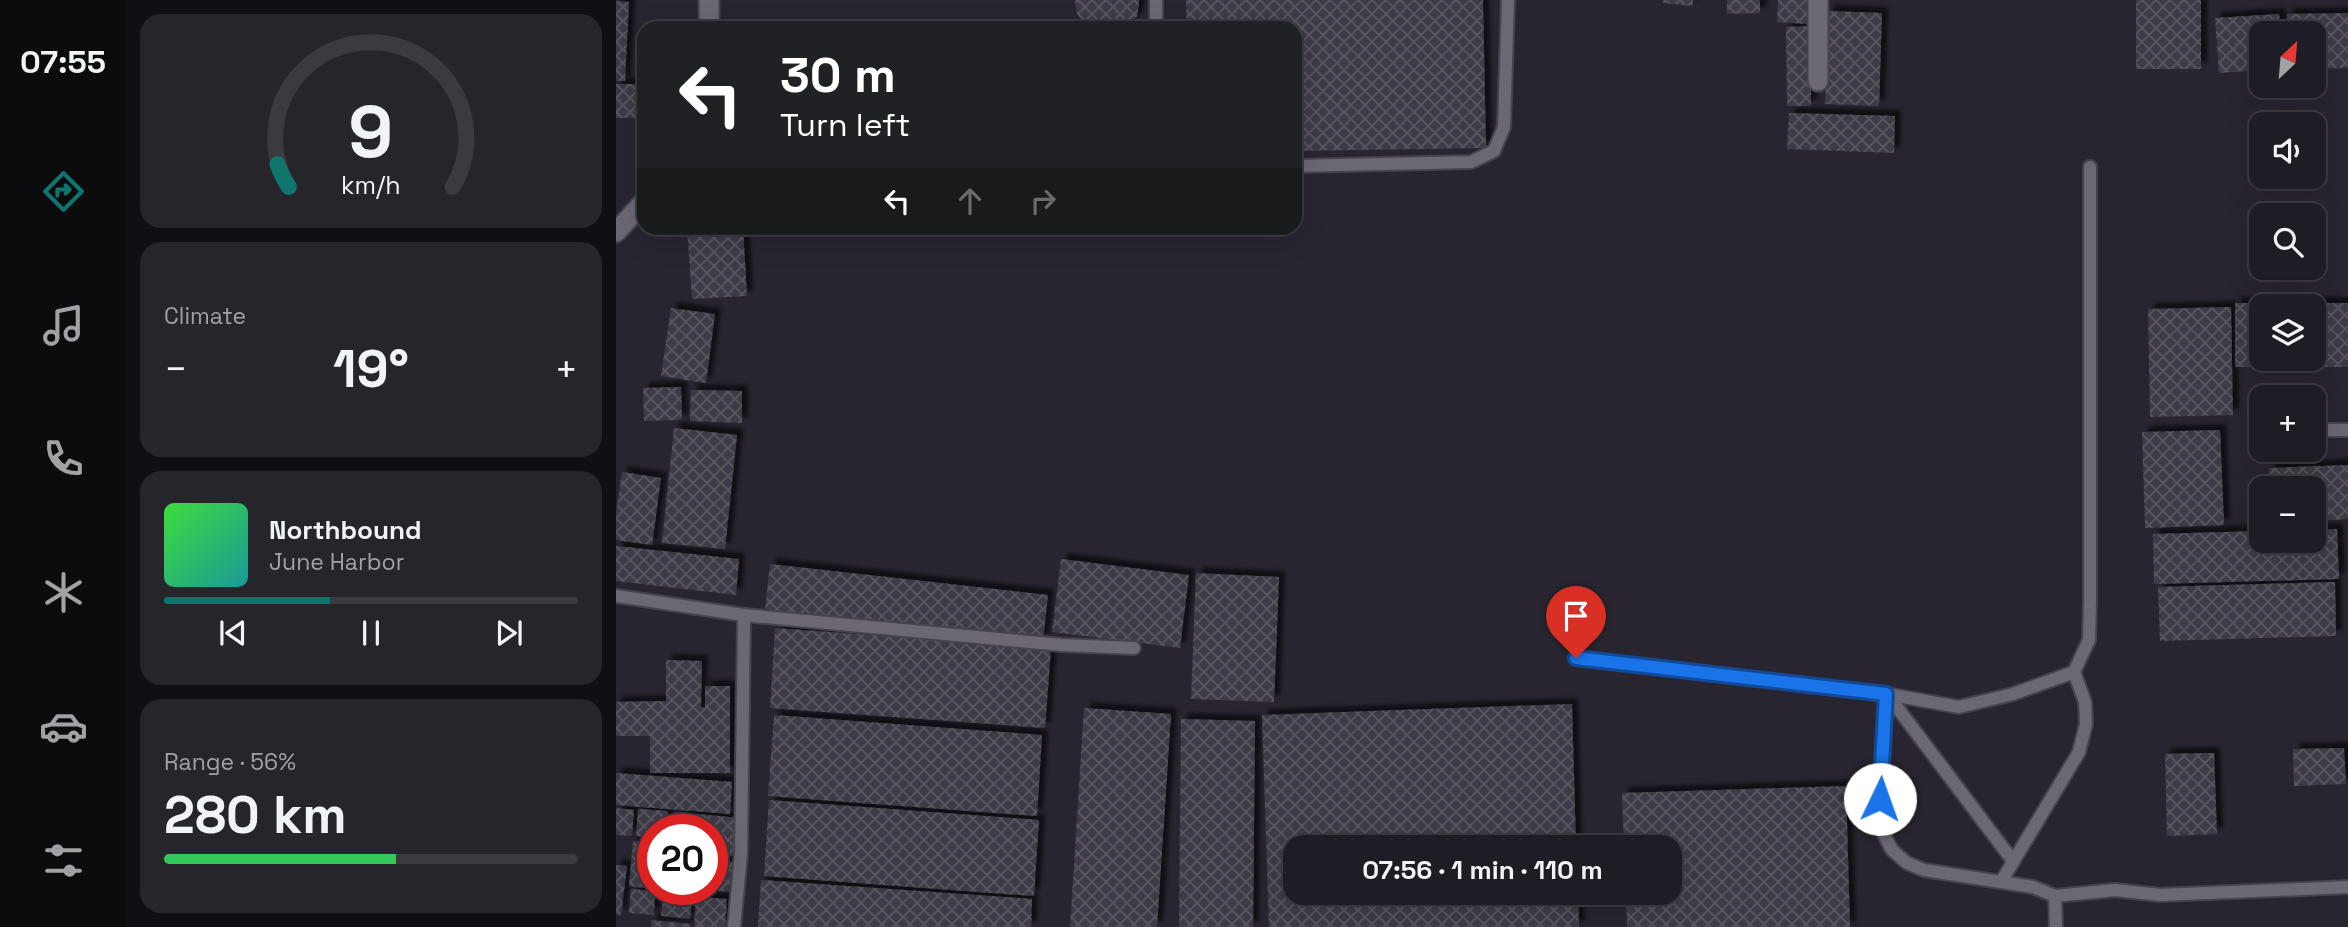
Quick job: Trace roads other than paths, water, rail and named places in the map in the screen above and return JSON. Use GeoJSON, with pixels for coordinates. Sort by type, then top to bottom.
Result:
{"type":"FeatureCollection","features":[{"type":"Feature","properties":{"kind":"street"},"geometry":{"type":"LineString","coordinates":[[709,0],[709,21]]}},
{"type":"Feature","properties":{"kind":"street"},"geometry":{"type":"LineString","coordinates":[[1818,0],[1818,81]]}},
{"type":"Feature","properties":{"kind":"street"},"geometry":{"type":"LineString","coordinates":[[616,232],[637,210]]}},
{"type":"Feature","properties":{"kind":"lane"},"geometry":{"type":"LineString","coordinates":[[1156,0],[1156,21]]}},
{"type":"Feature","properties":{"kind":"lane"},"geometry":{"type":"LineString","coordinates":[[1302,166],[1471,162],[1494,150],[1504,127],[1508,0]]}},
{"type":"Feature","properties":{"kind":"lane"},"geometry":{"type":"LineString","coordinates":[[1576,658],[1886,694],[1959,707],[2014,694],[2074,672],[2089,640],[2090,167]]}},
{"type":"Feature","properties":{"kind":"lane"},"geometry":{"type":"LineString","coordinates":[[2326,430],[2348,430]]}},
{"type":"Feature","properties":{"kind":"lane"},"geometry":{"type":"LineString","coordinates":[[616,596],[744,615],[1062,645],[1134,648]]}},
{"type":"Feature","properties":{"kind":"lane"},"geometry":{"type":"LineString","coordinates":[[734,927],[741,854],[744,615]]}},
{"type":"Feature","properties":{"kind":"lane"},"geometry":{"type":"LineString","coordinates":[[2001,882],[2079,752],[2086,724],[2085,702],[2074,672]]}},
{"type":"Feature","properties":{"kind":"lane"},"geometry":{"type":"LineString","coordinates":[[1886,694],[2014,861]]}},
{"type":"Feature","properties":{"kind":"lane"},"geometry":{"type":"LineString","coordinates":[[1886,694],[1879,825],[1892,850],[1907,863],[1924,870],[2033,887],[2055,895],[2115,890],[2160,895],[2348,887]]}},
{"type":"Feature","properties":{"kind":"lane"},"geometry":{"type":"LineString","coordinates":[[2055,895],[2056,927]]}}]}
